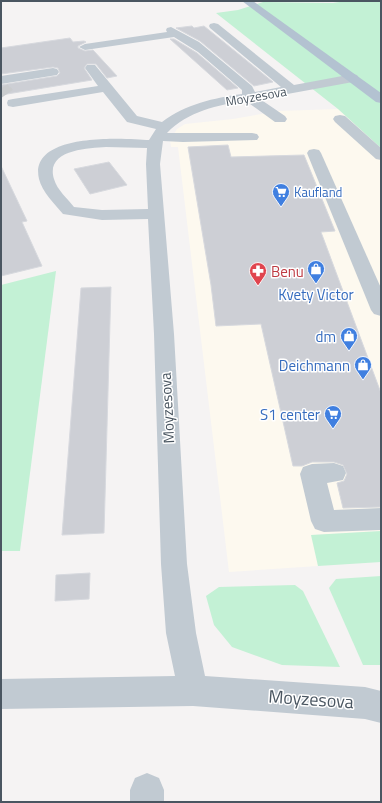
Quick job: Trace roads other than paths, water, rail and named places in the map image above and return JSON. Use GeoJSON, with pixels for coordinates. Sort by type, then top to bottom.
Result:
{"type":"FeatureCollection","features":[{"type":"Feature","properties":{"kind":"main road"},"geometry":{"type":"LineString","coordinates":[[247,1],[381,99]]}},
{"type":"Feature","properties":{"kind":"street"},"geometry":{"type":"LineString","coordinates":[[214,26],[291,89]]}},
{"type":"Feature","properties":{"kind":"street"},"geometry":{"type":"LineString","coordinates":[[85,47],[173,32],[188,39],[197,46],[248,89],[249,97],[280,119]]}},
{"type":"Feature","properties":{"kind":"street"},"geometry":{"type":"LineString","coordinates":[[91,68],[132,119],[159,136]]}},
{"type":"Feature","properties":{"kind":"street"},"geometry":{"type":"LineString","coordinates":[[7,93],[52,72]]}},
{"type":"Feature","properties":{"kind":"street","name":"Moyzesova"},"geometry":{"type":"LineString","coordinates":[[193,691],[181,633],[174,564],[164,334],[153,164],[159,136],[183,114],[201,107],[353,78]]}},
{"type":"Feature","properties":{"kind":"street"},"geometry":{"type":"LineString","coordinates":[[7,93],[106,88]]}},
{"type":"Feature","properties":{"kind":"street"},"geometry":{"type":"LineString","coordinates":[[340,119],[381,156]]}},
{"type":"Feature","properties":{"kind":"street"},"geometry":{"type":"LineString","coordinates":[[156,214],[101,216],[84,215],[69,211],[46,180],[45,167],[51,158],[64,149],[82,144],[159,136],[183,138],[252,137]]}},
{"type":"Feature","properties":{"kind":"street"},"geometry":{"type":"LineString","coordinates":[[314,153],[381,310]]}},
{"type":"Feature","properties":{"kind":"street"},"geometry":{"type":"LineString","coordinates":[[334,473],[312,474],[324,522],[381,519]]}},
{"type":"Feature","properties":{"kind":"street","name":"Moyzesova"},"geometry":{"type":"LineString","coordinates":[[1,694],[193,691],[365,703],[381,707]]}},
{"type":"Feature","properties":{"kind":"tunnel"},"geometry":{"type":"LineString","coordinates":[[3,87],[6,92]]}},
{"type":"Feature","properties":{"kind":"place","name":"Kaufland"},"geometry":{"type":"Point","coordinates":[281,207]}},
{"type":"Feature","properties":{"kind":"place","name":"Kvety Victor"},"geometry":{"type":"Point","coordinates":[316,284]}},
{"type":"Feature","properties":{"kind":"place","name":"Benu"},"geometry":{"type":"Point","coordinates":[258,286]}},
{"type":"Feature","properties":{"kind":"place","name":"dm"},"geometry":{"type":"Point","coordinates":[349,351]}},
{"type":"Feature","properties":{"kind":"place","name":"Deichmann"},"geometry":{"type":"Point","coordinates":[363,380]}},
{"type":"Feature","properties":{"kind":"place","name":"S1 center"},"geometry":{"type":"Point","coordinates":[333,429]}}]}
